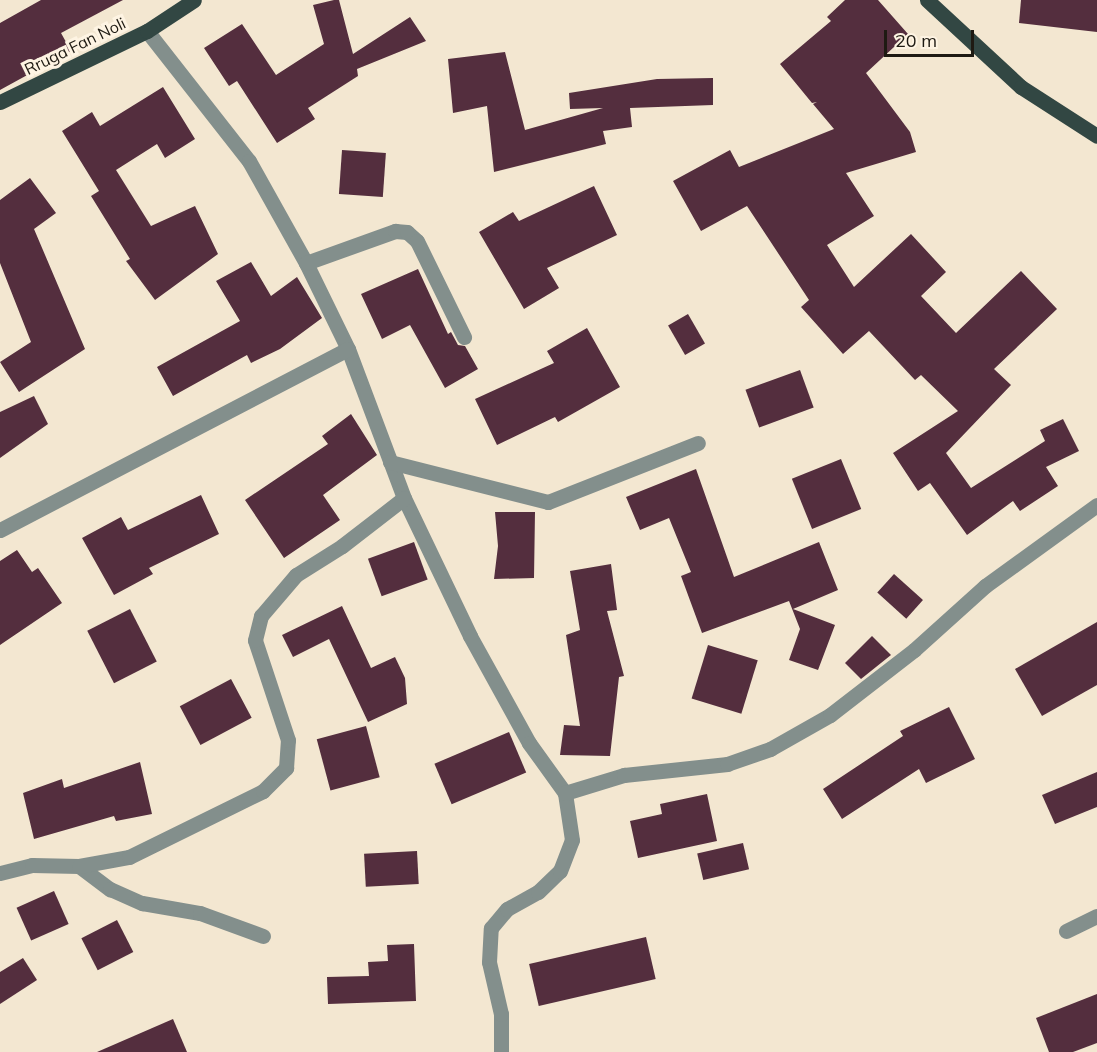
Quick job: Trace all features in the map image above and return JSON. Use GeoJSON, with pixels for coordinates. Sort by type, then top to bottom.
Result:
{"type":"FeatureCollection","features":[{"type":"Feature","properties":{"kind":"main road","name":"Rruga Fan Noli"},"geometry":{"type":"LineString","coordinates":[[0,102],[147,31],[194,0]]}},
{"type":"Feature","properties":{"kind":"main road"},"geometry":{"type":"LineString","coordinates":[[927,0],[1021,87],[1064,118],[1097,136]]}},
{"type":"Feature","properties":{"kind":"street"},"geometry":{"type":"LineString","coordinates":[[147,31],[249,161],[306,263],[348,349],[404,498],[470,636],[529,743],[565,793],[572,840],[560,872],[538,892],[507,909],[491,928],[489,962],[501,1014],[501,1052]]}},
{"type":"Feature","properties":{"kind":"street"},"geometry":{"type":"LineString","coordinates":[[306,263],[395,231],[407,232],[417,241],[464,337]]}},
{"type":"Feature","properties":{"kind":"street"},"geometry":{"type":"LineString","coordinates":[[0,530],[348,349]]}},
{"type":"Feature","properties":{"kind":"street"},"geometry":{"type":"LineString","coordinates":[[390,462],[548,502],[698,443]]}},
{"type":"Feature","properties":{"kind":"street"},"geometry":{"type":"LineString","coordinates":[[0,873],[32,865],[79,866],[129,857],[263,791],[286,768],[288,740],[255,640],[261,616],[296,575],[342,546],[404,498]]}},
{"type":"Feature","properties":{"kind":"street"},"geometry":{"type":"LineString","coordinates":[[565,793],[624,775],[727,764],[770,749],[830,715],[914,650],[985,586],[1097,505]]}},
{"type":"Feature","properties":{"kind":"street"},"geometry":{"type":"LineString","coordinates":[[79,866],[110,889],[142,903],[200,913],[263,936]]}},
{"type":"Feature","properties":{"kind":"street"},"geometry":{"type":"LineString","coordinates":[[1066,931],[1097,916]]}},
{"type":"Feature","properties":{"kind":"building"},"geometry":{"type":"Polygon","coordinates":[[[41,0],[123,0],[61,33],[71,51],[0,90],[0,23],[41,0]]]}},
{"type":"Feature","properties":{"kind":"building"},"geometry":{"type":"Polygon","coordinates":[[[339,0],[353,54],[410,17],[426,41],[357,69],[358,76],[308,108],[315,119],[277,143],[237,81],[229,86],[204,48],[242,24],[276,75],[324,44],[313,5],[339,0]]]}},
{"type":"Feature","properties":{"kind":"building"},"geometry":{"type":"Polygon","coordinates":[[[845,0],[878,0],[908,34],[866,73],[910,132],[916,152],[846,173],[874,216],[827,245],[854,287],[911,234],[946,272],[921,296],[956,333],[1021,271],[1057,309],[994,369],[1011,385],[946,453],[971,488],[1045,441],[1040,430],[1063,419],[1079,451],[1046,467],[1058,486],[1020,511],[1013,501],[967,535],[930,483],[918,491],[893,453],[958,411],[921,375],[915,380],[869,331],[843,354],[801,307],[809,300],[747,206],[701,231],[673,181],[730,150],[739,167],[834,129],[813,104],[817,102],[812,103],[780,64],[831,21],[827,17],[845,0]]]}},
{"type":"Feature","properties":{"kind":"building"},"geometry":{"type":"Polygon","coordinates":[[[1021,0],[1097,0],[1097,32],[1019,23],[1021,0]]]}},
{"type":"Feature","properties":{"kind":"building"},"geometry":{"type":"Polygon","coordinates":[[[505,52],[525,130],[603,108],[570,109],[569,93],[657,79],[713,78],[713,105],[630,108],[632,127],[603,131],[606,144],[494,172],[487,106],[453,113],[448,59],[505,52]]]}},
{"type":"Feature","properties":{"kind":"building"},"geometry":{"type":"Polygon","coordinates":[[[163,87],[195,139],[165,158],[157,144],[116,170],[151,226],[195,206],[218,254],[155,300],[126,261],[130,259],[91,196],[99,191],[62,131],[92,112],[100,126],[163,87]]]}},
{"type":"Feature","properties":{"kind":"building"},"geometry":{"type":"Polygon","coordinates":[[[342,150],[386,153],[383,197],[339,194],[342,150]]]}},
{"type":"Feature","properties":{"kind":"building"},"geometry":{"type":"Polygon","coordinates":[[[30,178],[56,213],[34,229],[85,349],[19,392],[0,362],[31,342],[0,263],[0,200],[30,178]]]}},
{"type":"Feature","properties":{"kind":"building"},"geometry":{"type":"Polygon","coordinates":[[[594,186],[617,235],[547,268],[559,288],[524,309],[479,232],[513,212],[519,221],[594,186]]]}},
{"type":"Feature","properties":{"kind":"building"},"geometry":{"type":"Polygon","coordinates":[[[251,262],[271,296],[297,277],[322,318],[280,349],[251,363],[247,355],[173,396],[157,367],[240,321],[216,281],[251,262]]]}},
{"type":"Feature","properties":{"kind":"building"},"geometry":{"type":"Polygon","coordinates":[[[418,269],[448,334],[451,332],[458,345],[465,346],[478,369],[445,388],[410,325],[382,339],[361,294],[418,269]]]}},
{"type":"Feature","properties":{"kind":"building"},"geometry":{"type":"Polygon","coordinates":[[[688,314],[705,343],[685,355],[668,326],[688,314]]]}},
{"type":"Feature","properties":{"kind":"building"},"geometry":{"type":"Polygon","coordinates":[[[587,328],[620,387],[558,422],[555,417],[497,445],[475,399],[554,363],[547,351],[587,328]]]}},
{"type":"Feature","properties":{"kind":"building"},"geometry":{"type":"Polygon","coordinates":[[[800,370],[814,408],[759,427],[745,390],[800,370]]]}},
{"type":"Feature","properties":{"kind":"building"},"geometry":{"type":"Polygon","coordinates":[[[34,396],[48,424],[0,458],[0,412],[34,396]]]}},
{"type":"Feature","properties":{"kind":"building"},"geometry":{"type":"Polygon","coordinates":[[[351,414],[377,455],[323,495],[340,520],[284,558],[245,500],[328,444],[322,436],[351,414]]]}},
{"type":"Feature","properties":{"kind":"building"},"geometry":{"type":"Polygon","coordinates":[[[841,459],[861,509],[812,529],[792,479],[841,459]]]}},
{"type":"Feature","properties":{"kind":"building"},"geometry":{"type":"Polygon","coordinates":[[[696,469],[734,577],[819,542],[838,590],[793,609],[835,625],[818,670],[789,660],[800,629],[789,601],[702,633],[681,576],[691,572],[669,518],[640,530],[626,497],[696,469]]]}},
{"type":"Feature","properties":{"kind":"building"},"geometry":{"type":"Polygon","coordinates":[[[201,495],[219,534],[149,568],[153,574],[114,595],[82,538],[121,517],[128,530],[201,495]]]}},
{"type":"Feature","properties":{"kind":"building"},"geometry":{"type":"Polygon","coordinates":[[[495,512],[535,512],[534,578],[494,579],[498,546],[495,512]]]}},
{"type":"Feature","properties":{"kind":"building"},"geometry":{"type":"Polygon","coordinates":[[[414,542],[428,580],[382,596],[368,559],[414,542]]]}},
{"type":"Feature","properties":{"kind":"building"},"geometry":{"type":"Polygon","coordinates":[[[17,550],[32,572],[38,568],[62,603],[0,645],[0,561],[17,550]]]}},
{"type":"Feature","properties":{"kind":"building"},"geometry":{"type":"Polygon","coordinates":[[[611,564],[617,610],[607,611],[624,676],[619,677],[610,756],[560,755],[564,725],[580,726],[566,635],[580,630],[570,571],[611,564]]]}},
{"type":"Feature","properties":{"kind":"building"},"geometry":{"type":"Polygon","coordinates":[[[894,574],[923,600],[906,619],[877,593],[894,574]]]}},
{"type":"Feature","properties":{"kind":"building"},"geometry":{"type":"Polygon","coordinates":[[[342,606],[371,668],[395,657],[405,678],[407,704],[368,722],[329,639],[293,657],[282,635],[342,606]]]}},
{"type":"Feature","properties":{"kind":"building"},"geometry":{"type":"Polygon","coordinates":[[[130,609],[157,662],[114,683],[87,631],[130,609]]]}},
{"type":"Feature","properties":{"kind":"building"},"geometry":{"type":"Polygon","coordinates":[[[1097,622],[1097,685],[1042,716],[1015,669],[1097,622]]]}},
{"type":"Feature","properties":{"kind":"building"},"geometry":{"type":"Polygon","coordinates":[[[872,636],[891,655],[861,679],[845,663],[872,636]]]}},
{"type":"Feature","properties":{"kind":"building"},"geometry":{"type":"Polygon","coordinates":[[[708,645],[758,660],[741,714],[692,699],[708,645]]]}},
{"type":"Feature","properties":{"kind":"building"},"geometry":{"type":"Polygon","coordinates":[[[231,679],[252,718],[200,745],[180,706],[231,679]]]}},
{"type":"Feature","properties":{"kind":"building"},"geometry":{"type":"Polygon","coordinates":[[[949,707],[975,759],[926,783],[919,769],[842,819],[823,789],[903,736],[900,731],[949,707]]]}},
{"type":"Feature","properties":{"kind":"building"},"geometry":{"type":"Polygon","coordinates":[[[366,726],[380,777],[330,790],[317,739],[366,726]]]}},
{"type":"Feature","properties":{"kind":"building"},"geometry":{"type":"Polygon","coordinates":[[[509,732],[526,773],[452,804],[434,764],[509,732]]]}},
{"type":"Feature","properties":{"kind":"building"},"geometry":{"type":"Polygon","coordinates":[[[140,762],[152,814],[116,821],[114,816],[34,839],[23,793],[62,779],[64,788],[140,762]]]}},
{"type":"Feature","properties":{"kind":"building"},"geometry":{"type":"Polygon","coordinates":[[[1097,772],[1097,807],[1055,824],[1042,795],[1097,772]]]}},
{"type":"Feature","properties":{"kind":"building"},"geometry":{"type":"Polygon","coordinates":[[[707,794],[717,841],[638,858],[630,821],[662,814],[660,804],[707,794]]]}},
{"type":"Feature","properties":{"kind":"building"},"geometry":{"type":"Polygon","coordinates":[[[743,843],[749,869],[703,880],[697,854],[743,843]]]}},
{"type":"Feature","properties":{"kind":"building"},"geometry":{"type":"Polygon","coordinates":[[[417,851],[419,884],[366,887],[364,854],[417,851]]]}},
{"type":"Feature","properties":{"kind":"building"},"geometry":{"type":"Polygon","coordinates":[[[54,891],[69,924],[31,941],[17,908],[54,891]]]}},
{"type":"Feature","properties":{"kind":"building"},"geometry":{"type":"Polygon","coordinates":[[[117,920],[133,952],[98,970],[81,938],[117,920]]]}},
{"type":"Feature","properties":{"kind":"building"},"geometry":{"type":"Polygon","coordinates":[[[646,937],[656,979],[539,1006],[529,964],[646,937]]]}},
{"type":"Feature","properties":{"kind":"building"},"geometry":{"type":"Polygon","coordinates":[[[414,944],[416,1001],[328,1004],[327,977],[369,976],[368,962],[388,961],[387,945],[414,944]]]}},
{"type":"Feature","properties":{"kind":"building"},"geometry":{"type":"Polygon","coordinates":[[[23,958],[37,980],[0,1004],[0,972],[23,958]]]}},
{"type":"Feature","properties":{"kind":"building"},"geometry":{"type":"Polygon","coordinates":[[[1097,994],[1097,1043],[1073,1052],[1049,1052],[1036,1018],[1097,994]]]}},
{"type":"Feature","properties":{"kind":"building"},"geometry":{"type":"Polygon","coordinates":[[[173,1019],[187,1052],[97,1052],[173,1019]]]}}]}
